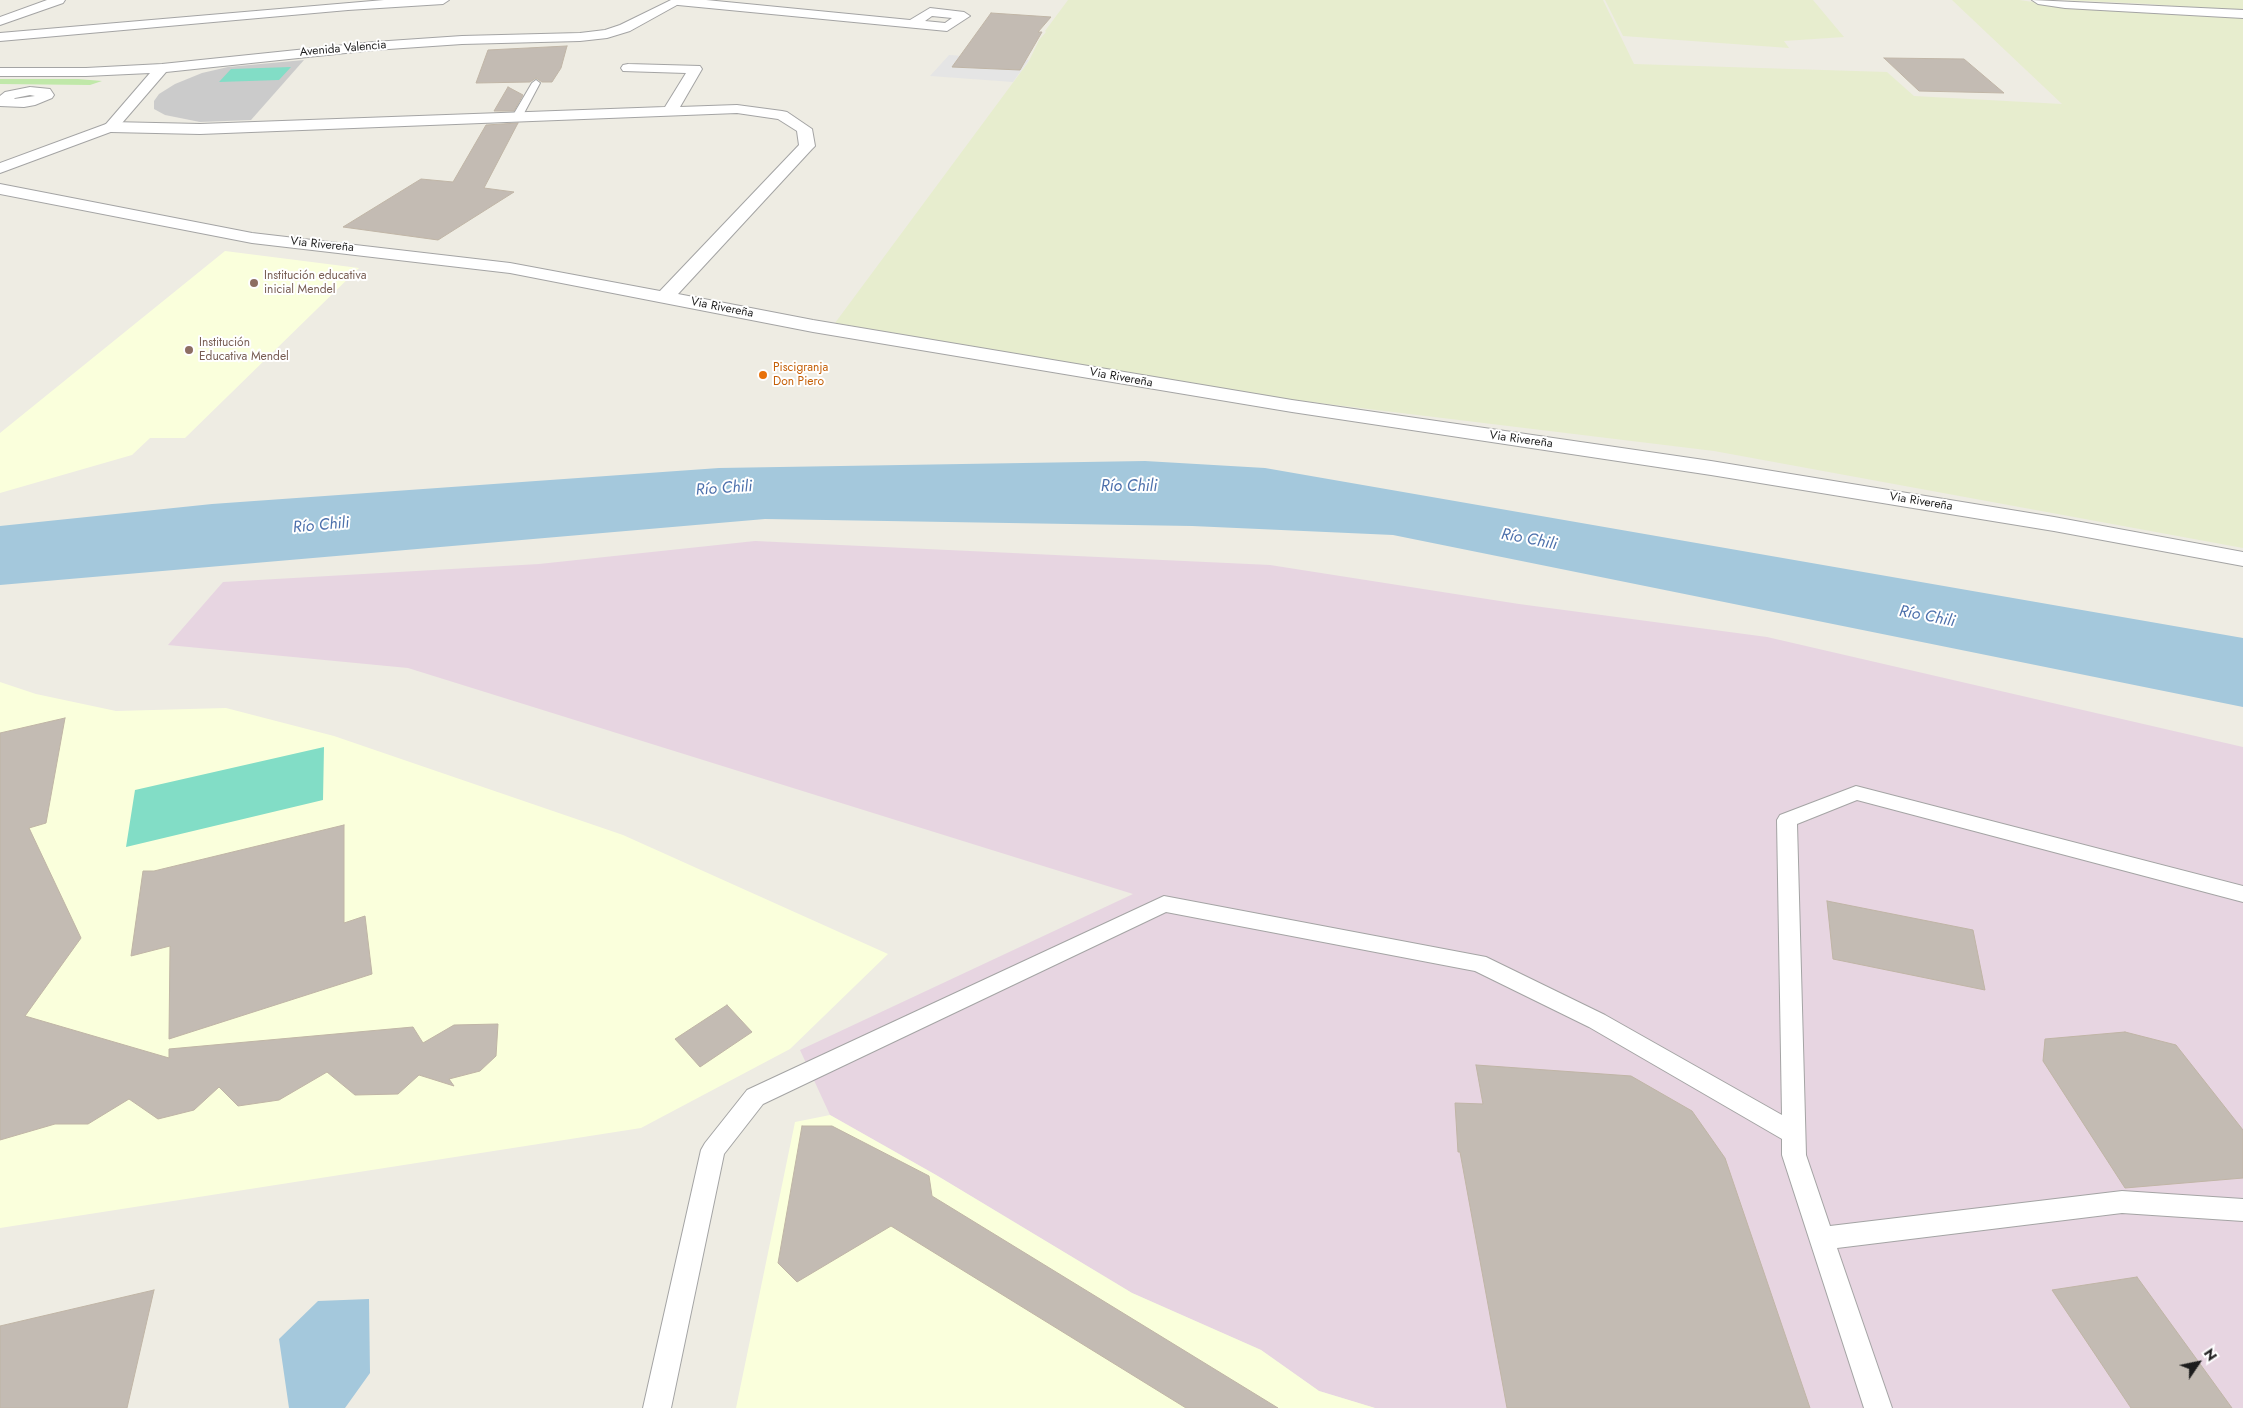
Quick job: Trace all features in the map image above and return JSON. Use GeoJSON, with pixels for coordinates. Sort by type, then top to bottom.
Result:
{"type":"FeatureCollection","features":[{"type":"Feature","properties":{"kind":"street"},"geometry":{"type":"LineString","coordinates":[[0,22],[59,0]]}},
{"type":"Feature","properties":{"kind":"street"},"geometry":{"type":"LineString","coordinates":[[0,37],[348,6],[443,0]]}},
{"type":"Feature","properties":{"kind":"street"},"geometry":{"type":"LineString","coordinates":[[679,0],[913,23]]}},
{"type":"Feature","properties":{"kind":"street","name":"Avenida Valencia"},"geometry":{"type":"LineString","coordinates":[[0,72],[86,72],[162,68],[374,46],[462,40],[589,36],[607,34],[625,28],[679,0]]}},
{"type":"Feature","properties":{"kind":"street"},"geometry":{"type":"LineString","coordinates":[[2038,0],[2065,4],[2243,14]]}},
{"type":"Feature","properties":{"kind":"street"},"geometry":{"type":"LineString","coordinates":[[111,127],[162,68]]}},
{"type":"Feature","properties":{"kind":"street"},"geometry":{"type":"LineString","coordinates":[[628,68],[695,69],[670,112]]}},
{"type":"Feature","properties":{"kind":"street"},"geometry":{"type":"LineString","coordinates":[[0,89],[19,92]]}},
{"type":"Feature","properties":{"kind":"street"},"geometry":{"type":"LineString","coordinates":[[0,168],[111,127],[200,129],[737,109],[782,116],[804,129],[807,146],[665,297]]}},
{"type":"Feature","properties":{"kind":"street","name":"Via Rivereña"},"geometry":{"type":"LineString","coordinates":[[0,189],[252,238],[510,268],[822,327],[1292,406],[1731,471],[2054,524],[2243,559]]}},
{"type":"Feature","properties":{"kind":"lane"},"geometry":{"type":"LineString","coordinates":[[517,117],[536,83]]}},
{"type":"Feature","properties":{"kind":"lane"},"geometry":{"type":"LineString","coordinates":[[1878,1408],[1794,1155],[1787,820],[1856,793],[2243,894]]}},
{"type":"Feature","properties":{"kind":"lane"},"geometry":{"type":"LineString","coordinates":[[657,1408],[713,1150],[755,1097],[1164,904],[1479,963],[1598,1021],[1793,1133]]}},
{"type":"Feature","properties":{"kind":"lane"},"geometry":{"type":"LineString","coordinates":[[1822,1238],[2122,1202],[2243,1210]]}},
{"type":"Feature","properties":{"kind":"shaded area"},"geometry":{"type":"Polygon","coordinates":[[[1068,0],[1603,0],[1634,64],[1887,72],[1914,96],[2062,104],[1952,0],[2019,0],[2070,7],[2243,18],[2243,548],[1714,451],[1286,399],[835,323],[1029,61],[1039,40],[1068,0]]]}},
{"type":"Feature","properties":{"kind":"shaded area"},"geometry":{"type":"Polygon","coordinates":[[[1605,0],[1813,0],[1844,37],[1784,41],[1789,48],[1623,36],[1605,0]]]}},
{"type":"Feature","properties":{"kind":"shaded area"},"geometry":{"type":"Polygon","coordinates":[[[2062,0],[2243,0],[2243,12],[2149,4],[2062,0]]]}},
{"type":"Feature","properties":{"kind":"shaded area"},"geometry":{"type":"Polygon","coordinates":[[[949,55],[1029,60],[1013,82],[930,76],[949,55]]]}},
{"type":"Feature","properties":{"kind":"shaded area"},"geometry":{"type":"Polygon","coordinates":[[[304,60],[251,120],[200,122],[165,115],[154,109],[154,101],[159,94],[175,84],[202,73],[228,67],[304,60]]]}},
{"type":"Feature","properties":{"kind":"shaded area","name":"Institución Educativa Mendel"},"geometry":{"type":"Polygon","coordinates":[[[225,251],[359,268],[185,438],[150,438],[132,455],[0,493],[0,433],[225,251]]]}},
{"type":"Feature","properties":{"kind":"shaded area"},"geometry":{"type":"Polygon","coordinates":[[[755,541],[1270,565],[1519,604],[1767,637],[2243,747],[2243,1408],[1375,1408],[1319,1391],[1261,1350],[1132,1293],[936,1175],[830,1115],[800,1050],[1133,894],[408,668],[168,645],[223,582],[539,564],[755,541]]]}},
{"type":"Feature","properties":{"kind":"shaded area"},"geometry":{"type":"Polygon","coordinates":[[[0,682],[36,694],[116,711],[226,708],[334,736],[623,835],[888,954],[790,1049],[641,1128],[0,1228],[0,682]]]}},
{"type":"Feature","properties":{"kind":"shaded area"},"geometry":{"type":"Polygon","coordinates":[[[830,1115],[936,1175],[1132,1293],[1261,1350],[1319,1391],[1375,1408],[736,1408],[795,1122],[830,1115]]]}},
{"type":"Feature","properties":{"kind":"green space"},"geometry":{"type":"Polygon","coordinates":[[[291,67],[279,80],[219,82],[231,69],[291,67]]]}},
{"type":"Feature","properties":{"kind":"green space"},"geometry":{"type":"Polygon","coordinates":[[[0,79],[78,79],[102,81],[90,85],[0,84],[0,79]]]}},
{"type":"Feature","properties":{"kind":"green space"},"geometry":{"type":"Polygon","coordinates":[[[324,747],[323,800],[126,847],[135,790],[324,747]]]}},
{"type":"Feature","properties":{"kind":"water","name":"Río Chili"},"geometry":{"type":"Polygon","coordinates":[[[1145,461],[1265,468],[2243,638],[2243,707],[1393,535],[1192,526],[765,519],[0,585],[0,526],[212,504],[719,468],[1145,461]]]}},
{"type":"Feature","properties":{"kind":"water"},"geometry":{"type":"Polygon","coordinates":[[[369,1299],[370,1373],[345,1408],[289,1408],[279,1339],[318,1301],[369,1299]]]}},
{"type":"Feature","properties":{"kind":"building"},"geometry":{"type":"Polygon","coordinates":[[[991,13],[1051,17],[1038,32],[1042,32],[1020,70],[952,67],[991,13]]]}},
{"type":"Feature","properties":{"kind":"building"},"geometry":{"type":"Polygon","coordinates":[[[567,46],[561,68],[552,82],[542,82],[536,78],[530,82],[476,83],[488,50],[567,46]]]}},
{"type":"Feature","properties":{"kind":"building"},"geometry":{"type":"Polygon","coordinates":[[[1884,58],[1964,59],[2004,93],[1919,91],[1884,58]]]}},
{"type":"Feature","properties":{"kind":"building"},"geometry":{"type":"Polygon","coordinates":[[[508,87],[523,95],[514,111],[494,111],[508,87]]]}},
{"type":"Feature","properties":{"kind":"building"},"geometry":{"type":"Polygon","coordinates":[[[518,123],[484,188],[514,192],[438,240],[343,227],[421,179],[453,182],[486,125],[518,123]]]}},
{"type":"Feature","properties":{"kind":"building"},"geometry":{"type":"Polygon","coordinates":[[[65,718],[46,823],[29,828],[81,938],[25,1016],[169,1058],[169,1049],[413,1027],[423,1043],[454,1025],[498,1024],[496,1056],[480,1071],[449,1079],[454,1086],[419,1075],[398,1094],[355,1095],[327,1072],[279,1100],[238,1106],[219,1087],[194,1110],[158,1119],[129,1099],[88,1124],[55,1124],[0,1140],[0,733],[65,718]]]}},
{"type":"Feature","properties":{"kind":"building"},"geometry":{"type":"Polygon","coordinates":[[[344,825],[344,923],[365,916],[372,974],[169,1039],[170,946],[131,956],[143,871],[154,871],[344,825]]]}},
{"type":"Feature","properties":{"kind":"building"},"geometry":{"type":"Polygon","coordinates":[[[1827,901],[1973,930],[1985,990],[1833,959],[1827,901]]]}},
{"type":"Feature","properties":{"kind":"building"},"geometry":{"type":"Polygon","coordinates":[[[727,1005],[752,1032],[700,1067],[675,1039],[727,1005]]]}},
{"type":"Feature","properties":{"kind":"building"},"geometry":{"type":"Polygon","coordinates":[[[2125,1032],[2176,1045],[2243,1130],[2243,1178],[2125,1188],[2043,1061],[2045,1039],[2125,1032]]]}},
{"type":"Feature","properties":{"kind":"building"},"geometry":{"type":"Polygon","coordinates":[[[1476,1065],[1631,1076],[1692,1111],[1725,1158],[1810,1408],[1507,1408],[1460,1152],[1458,1152],[1455,1103],[1483,1104],[1476,1065]]]}},
{"type":"Feature","properties":{"kind":"building"},"geometry":{"type":"Polygon","coordinates":[[[802,1126],[832,1126],[929,1176],[932,1196],[1278,1408],[1186,1408],[891,1226],[797,1282],[778,1263],[802,1126]]]}},
{"type":"Feature","properties":{"kind":"building"},"geometry":{"type":"Polygon","coordinates":[[[2137,1277],[2232,1408],[2131,1408],[2052,1290],[2137,1277]]]}},
{"type":"Feature","properties":{"kind":"building"},"geometry":{"type":"Polygon","coordinates":[[[154,1290],[127,1408],[0,1408],[0,1326],[154,1290]]]}},
{"type":"Feature","properties":{"kind":"place","name":"Institución educativa inicial Mendel"},"geometry":{"type":"Point","coordinates":[254,283]}},
{"type":"Feature","properties":{"kind":"place","name":"Institución Educativa Mendel"},"geometry":{"type":"Point","coordinates":[189,350]}},
{"type":"Feature","properties":{"kind":"place","name":"Piscigranja Don Piero"},"geometry":{"type":"Point","coordinates":[763,375]}}]}
